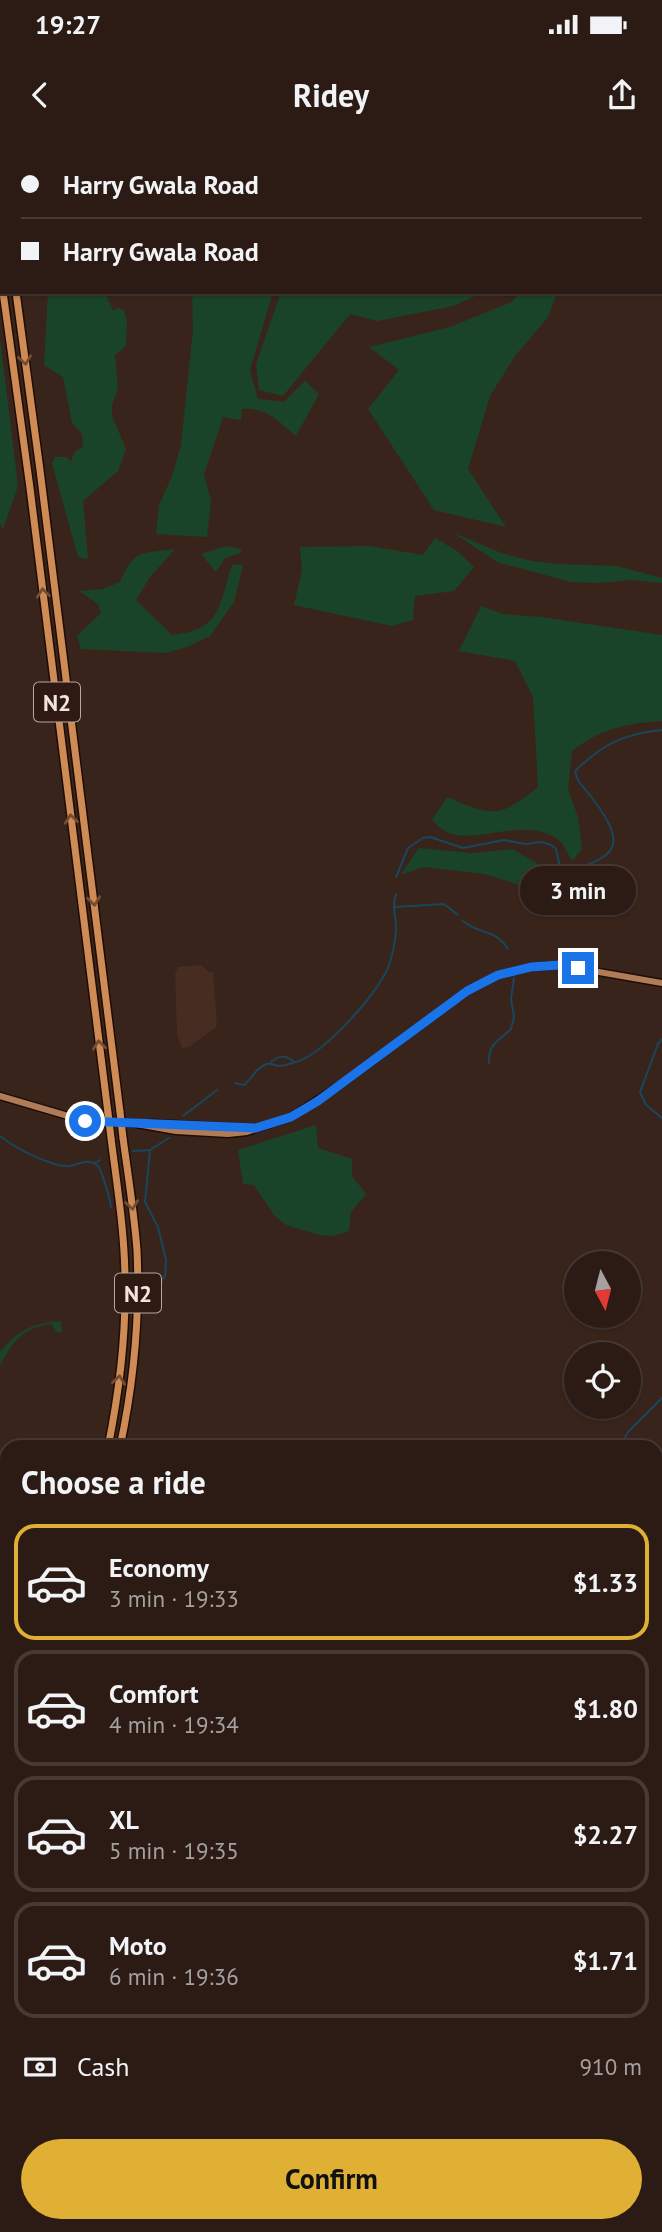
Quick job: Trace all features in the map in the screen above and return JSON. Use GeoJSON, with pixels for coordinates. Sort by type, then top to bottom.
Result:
{"type":"FeatureCollection","features":[{"type":"Feature","properties":{"kind":"highway","name":"N2"},"geometry":{"type":"LineString","coordinates":[[3,294],[32,502],[120,1207],[125,1280],[122,1362],[108,1440]]}},
{"type":"Feature","properties":{"kind":"highway","name":"N2"},"geometry":{"type":"LineString","coordinates":[[16,294],[134,1224],[138,1286],[133,1373],[121,1440]]}},
{"type":"Feature","properties":{"kind":"main road"},"geometry":{"type":"LineString","coordinates":[[229,1141],[256,1128],[291,1117],[318,1101],[467,991],[498,975],[531,967],[559,965],[662,983]]}},
{"type":"Feature","properties":{"kind":"main road"},"geometry":{"type":"LineString","coordinates":[[0,1096],[85,1121],[256,1128]]}},
{"type":"Feature","properties":{"kind":"main road"},"geometry":{"type":"LineString","coordinates":[[131,1123],[226,1134],[247,1132]]}},
{"type":"Feature","properties":{"kind":"shaded area"},"geometry":{"type":"Polygon","coordinates":[[[201,965],[213,972],[217,1026],[189,1047],[182,1048],[177,1034],[175,974],[178,967],[201,965]]]}},
{"type":"Feature","properties":{"kind":"green space"},"geometry":{"type":"Polygon","coordinates":[[[48,294],[106,294],[113,311],[118,308],[124,310],[127,323],[126,346],[115,355],[118,388],[112,405],[112,416],[126,449],[118,471],[83,501],[88,559],[78,557],[52,463],[55,457],[67,457],[71,462],[74,453],[83,446],[82,434],[72,423],[63,377],[44,365],[48,294]]]}},
{"type":"Feature","properties":{"kind":"green space"},"geometry":{"type":"Polygon","coordinates":[[[192,294],[272,294],[250,370],[258,399],[284,402],[305,381],[319,394],[296,436],[272,416],[258,410],[242,409],[241,420],[223,417],[204,474],[211,501],[207,537],[156,534],[159,505],[172,476],[181,445],[193,330],[192,294]]]}},
{"type":"Feature","properties":{"kind":"green space"},"geometry":{"type":"Polygon","coordinates":[[[280,294],[480,294],[453,306],[377,321],[350,314],[283,396],[259,390],[256,364],[280,294]]]}},
{"type":"Feature","properties":{"kind":"green space"},"geometry":{"type":"Polygon","coordinates":[[[518,294],[556,294],[548,317],[515,356],[490,396],[468,469],[506,527],[434,510],[368,409],[399,370],[369,347],[450,327],[512,302],[518,294]]]}},
{"type":"Feature","properties":{"kind":"green space"},"geometry":{"type":"Polygon","coordinates":[[[0,339],[18,486],[3,529],[0,523],[0,339]]]}},
{"type":"Feature","properties":{"kind":"green space"},"geometry":{"type":"Polygon","coordinates":[[[454,533],[504,554],[532,561],[617,566],[662,578],[662,583],[632,580],[571,582],[497,562],[454,533]]]}},
{"type":"Feature","properties":{"kind":"green space"},"geometry":{"type":"Polygon","coordinates":[[[435,538],[457,551],[474,567],[454,591],[415,596],[413,620],[392,626],[294,605],[302,570],[300,547],[369,546],[423,555],[435,538]]]}},
{"type":"Feature","properties":{"kind":"green space"},"geometry":{"type":"Polygon","coordinates":[[[226,546],[241,549],[241,553],[225,558],[216,572],[201,554],[226,546]]]}},
{"type":"Feature","properties":{"kind":"green space"},"geometry":{"type":"Polygon","coordinates":[[[175,549],[150,577],[136,600],[172,635],[201,628],[210,621],[220,603],[232,565],[243,565],[234,602],[210,636],[187,647],[165,653],[81,649],[77,636],[101,613],[98,604],[79,591],[103,589],[120,582],[130,563],[140,555],[175,549]]]}},
{"type":"Feature","properties":{"kind":"green space"},"geometry":{"type":"Polygon","coordinates":[[[481,606],[503,614],[662,635],[662,721],[637,723],[604,732],[572,751],[568,789],[578,817],[582,849],[572,861],[564,846],[544,832],[514,830],[470,836],[456,835],[445,831],[432,820],[447,797],[485,811],[495,811],[514,805],[538,787],[533,697],[515,661],[459,651],[481,606]]]}},
{"type":"Feature","properties":{"kind":"green space"},"geometry":{"type":"Polygon","coordinates":[[[419,848],[472,853],[512,849],[566,880],[607,865],[624,889],[577,902],[533,892],[484,874],[424,867],[400,875],[419,848]]]}},
{"type":"Feature","properties":{"kind":"green space"},"geometry":{"type":"Polygon","coordinates":[[[316,1125],[318,1148],[352,1159],[352,1176],[366,1194],[351,1212],[349,1231],[333,1236],[286,1225],[274,1215],[254,1185],[243,1184],[238,1150],[316,1125]]]}},
{"type":"Feature","properties":{"kind":"green space"},"geometry":{"type":"Polygon","coordinates":[[[61,1321],[62,1332],[57,1332],[51,1324],[33,1329],[20,1337],[0,1365],[0,1352],[13,1338],[34,1326],[61,1321]]]}},
{"type":"Feature","properties":{"kind":"waterway"},"geometry":{"type":"LineString","coordinates":[[396,877],[408,848],[423,838],[430,837],[463,848],[504,840],[525,844],[542,842],[556,849],[561,872],[605,856],[613,840],[611,828],[579,782],[575,771],[614,742],[636,734],[662,730]]}},
{"type":"Feature","properties":{"kind":"waterway"},"geometry":{"type":"LineString","coordinates":[[235,1083],[244,1085],[267,1064],[286,1065],[310,1055],[323,1046],[362,1007],[388,968],[396,931],[396,894]]}},
{"type":"Feature","properties":{"kind":"waterway"},"geometry":{"type":"LineString","coordinates":[[395,907],[444,904],[458,915]]}},
{"type":"Feature","properties":{"kind":"waterway"},"geometry":{"type":"LineString","coordinates":[[463,921],[498,938],[508,949]]}},
{"type":"Feature","properties":{"kind":"waterway"},"geometry":{"type":"LineString","coordinates":[[489,1063],[492,1047],[511,1029],[514,1017],[511,999],[514,978]]}},
{"type":"Feature","properties":{"kind":"waterway"},"geometry":{"type":"LineString","coordinates":[[662,1039],[640,1092],[646,1105],[662,1118]]}},
{"type":"Feature","properties":{"kind":"waterway"},"geometry":{"type":"LineString","coordinates":[[271,1062],[282,1057],[293,1061]]}},
{"type":"Feature","properties":{"kind":"waterway"},"geometry":{"type":"LineString","coordinates":[[183,1116],[217,1090]]}},
{"type":"Feature","properties":{"kind":"waterway"},"geometry":{"type":"LineString","coordinates":[[0,1136],[23,1151],[54,1164],[70,1166],[87,1162],[97,1165],[111,1207]]}},
{"type":"Feature","properties":{"kind":"waterway"},"geometry":{"type":"LineString","coordinates":[[133,1151],[150,1150],[169,1138]]}},
{"type":"Feature","properties":{"kind":"waterway"},"geometry":{"type":"LineString","coordinates":[[150,1150],[145,1202],[158,1227],[166,1260],[165,1276],[151,1298]]}},
{"type":"Feature","properties":{"kind":"waterway"},"geometry":{"type":"LineString","coordinates":[[95,1163],[100,1160]]}},
{"type":"Feature","properties":{"kind":"waterway"},"geometry":{"type":"LineString","coordinates":[[625,1440],[629,1431],[662,1398]]}},
{"type":"Feature","properties":{"kind":"route"},"geometry":{"type":"LineString","coordinates":[[85,1121],[256,1128],[291,1117],[318,1101],[467,991],[498,975],[531,967],[559,965],[578,968]]}}]}
